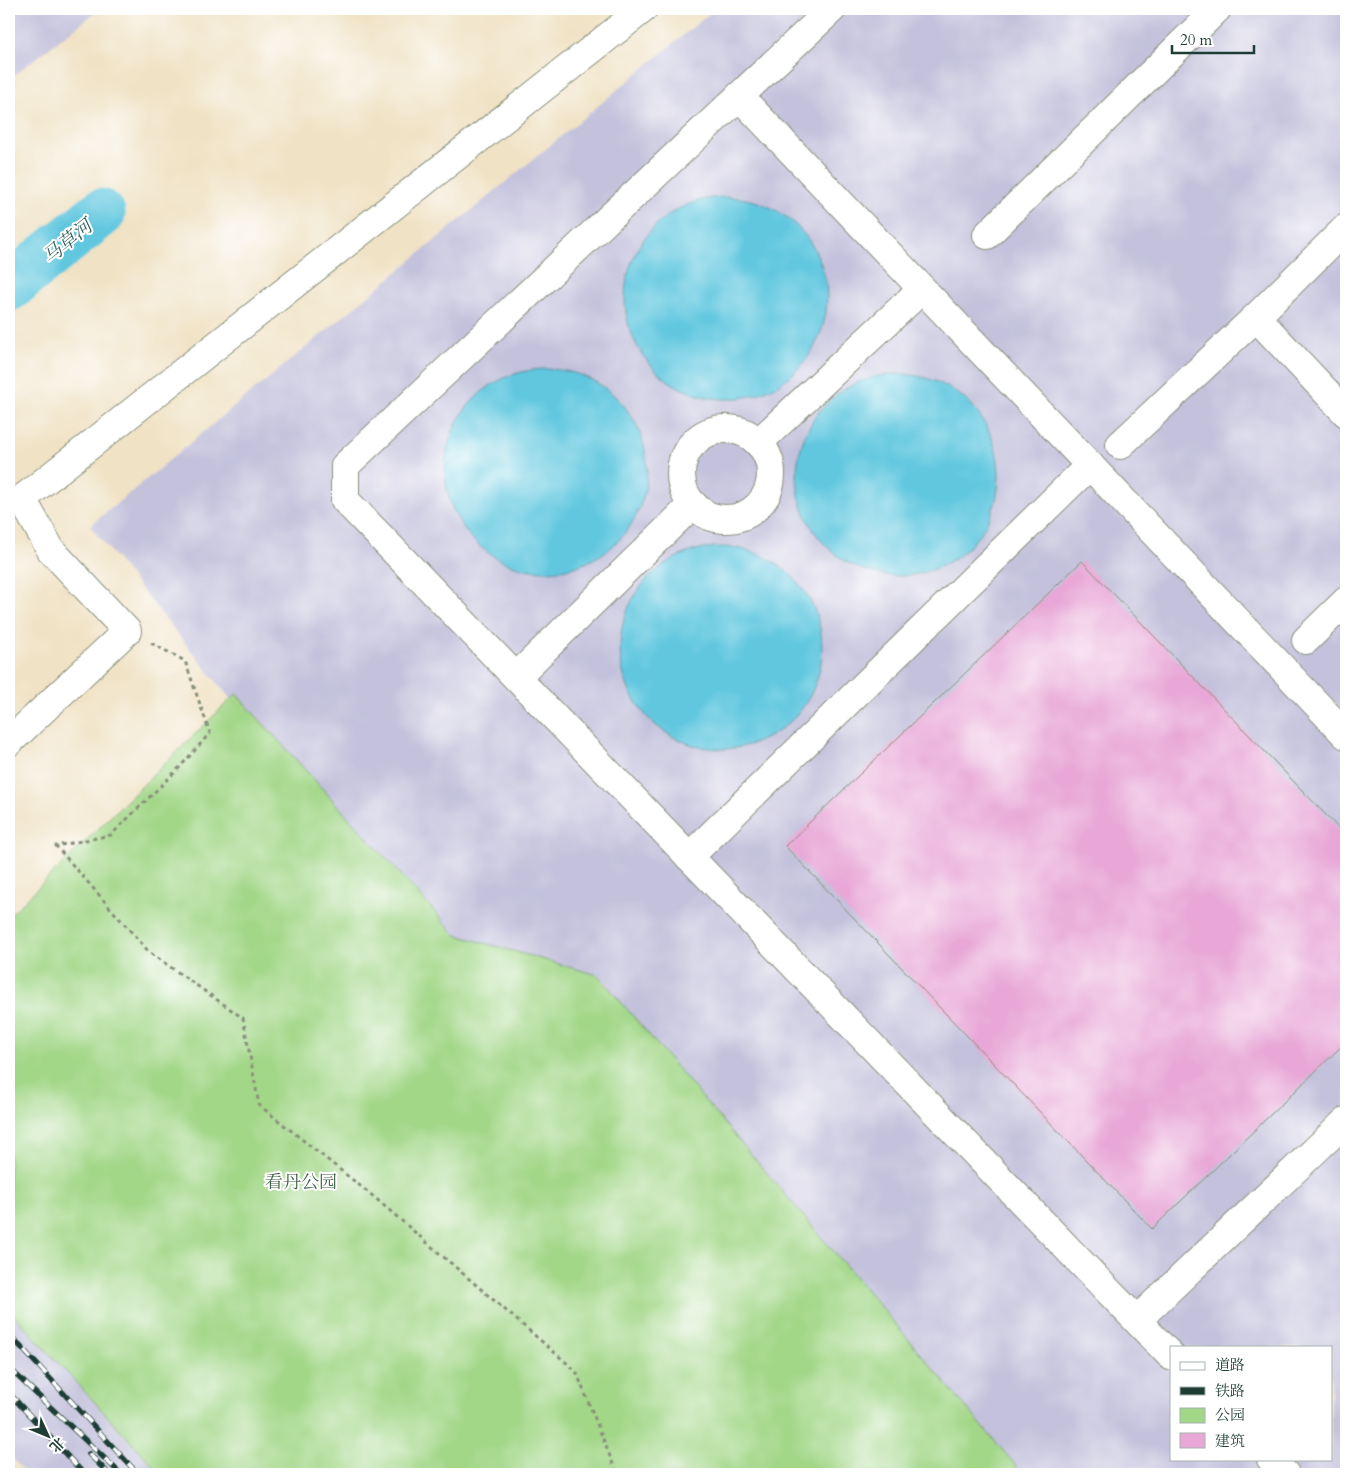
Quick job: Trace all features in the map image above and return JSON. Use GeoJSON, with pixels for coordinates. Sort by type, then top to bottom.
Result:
{"type":"FeatureCollection","features":[{"type":"Feature","properties":{"kind":"street"},"geometry":{"type":"LineString","coordinates":[[9,742],[127,631],[52,550],[22,499],[642,9]]}},
{"type":"Feature","properties":{"kind":"street"},"geometry":{"type":"LineString","coordinates":[[832,9],[345,466],[345,500],[1170,1355]]}},
{"type":"Feature","properties":{"kind":"street"},"geometry":{"type":"LineString","coordinates":[[987,235],[1217,9]]}},
{"type":"Feature","properties":{"kind":"street"},"geometry":{"type":"LineString","coordinates":[[739,96],[1346,735]]}},
{"type":"Feature","properties":{"kind":"street"},"geometry":{"type":"LineString","coordinates":[[1120,445],[1256,317],[1346,228]]}},
{"type":"Feature","properties":{"kind":"street"},"geometry":{"type":"LineString","coordinates":[[758,443],[922,289]]}},
{"type":"Feature","properties":{"kind":"street"},"geometry":{"type":"LineString","coordinates":[[1256,317],[1346,413]]}},
{"type":"Feature","properties":{"kind":"street"},"geometry":{"type":"LineString","coordinates":[[721,430],[736,430],[750,436],[758,443],[768,457],[771,471],[769,485],[764,498],[754,509],[742,516],[728,519],[713,518],[693,504],[688,499],[682,485],[681,470],[685,455],[694,443],[706,434],[721,430]]}},
{"type":"Feature","properties":{"kind":"street"},"geometry":{"type":"LineString","coordinates":[[689,857],[1090,465]]}},
{"type":"Feature","properties":{"kind":"street"},"geometry":{"type":"LineString","coordinates":[[516,677],[693,504]]}},
{"type":"Feature","properties":{"kind":"street"},"geometry":{"type":"LineString","coordinates":[[1306,640],[1346,601]]}},
{"type":"Feature","properties":{"kind":"street"},"geometry":{"type":"LineString","coordinates":[[1137,1320],[1346,1121]]}},
{"type":"Feature","properties":{"kind":"street"},"geometry":{"type":"LineString","coordinates":[[1272,1460],[1286,1474]]}},
{"type":"Feature","properties":{"kind":"path"},"geometry":{"type":"LineString","coordinates":[[127,631],[185,661],[210,733],[179,768],[111,836],[56,846],[149,952],[243,1018],[259,1104],[374,1197],[576,1371],[617,1474]]}},
{"type":"Feature","properties":{"kind":"shaded area"},"geometry":{"type":"Polygon","coordinates":[[[9,9],[100,9],[9,79],[9,9]]]}},
{"type":"Feature","properties":{"kind":"shaded area"},"geometry":{"type":"Polygon","coordinates":[[[715,9],[1346,9],[1346,1474],[927,1474],[542,1082],[90,526],[715,9]]]}},
{"type":"Feature","properties":{"kind":"shaded area"},"geometry":{"type":"Polygon","coordinates":[[[9,1310],[160,1474],[27,1474],[9,1455],[9,1310]]]}},
{"type":"Feature","properties":{"kind":"green space","name":"看丹公园"},"geometry":{"type":"Polygon","coordinates":[[[236,694],[456,935],[598,975],[1023,1474],[161,1474],[9,1310],[9,916],[236,694]]]}},
{"type":"Feature","properties":{"kind":"water"},"geometry":{"type":"Polygon","coordinates":[[[726,197],[746,199],[774,209],[790,220],[804,234],[819,259],[825,278],[827,298],[825,318],[815,346],[804,362],[790,376],[765,391],[746,397],[726,399],[706,397],[678,387],[662,376],[648,362],[633,337],[627,318],[625,298],[627,278],[637,250],[648,234],[662,220],[687,205],[706,199],[726,197]]]}},
{"type":"Feature","properties":{"kind":"water"},"geometry":{"type":"Polygon","coordinates":[[[546,369],[566,371],[594,381],[610,392],[624,406],[639,431],[645,450],[647,470],[645,490],[635,518],[624,534],[610,548],[585,563],[566,569],[546,571],[526,569],[498,559],[482,548],[468,534],[453,509],[447,490],[445,470],[447,450],[457,422],[468,406],[482,392],[507,377],[526,371],[546,369]]]}},
{"type":"Feature","properties":{"kind":"water"},"geometry":{"type":"Polygon","coordinates":[[[898,374],[927,378],[946,386],[962,397],[976,411],[987,427],[995,446],[999,475],[995,504],[987,523],[976,539],[962,553],[946,564],[927,572],[898,576],[869,572],[850,564],[834,553],[820,539],[809,523],[801,504],[797,475],[801,446],[809,427],[820,411],[834,397],[850,386],[869,378],[898,374]]]}},
{"type":"Feature","properties":{"kind":"water"},"geometry":{"type":"Polygon","coordinates":[[[721,547],[741,549],[769,559],[785,570],[799,584],[814,609],[820,628],[822,648],[820,668],[810,696],[799,712],[785,726],[760,741],[741,747],[721,749],[701,747],[673,737],[657,726],[643,712],[628,687],[622,668],[620,648],[622,628],[632,600],[643,584],[657,570],[682,555],[701,549],[721,547]]]}},
{"type":"Feature","properties":{"kind":"building"},"geometry":{"type":"Polygon","coordinates":[[[1082,561],[1346,836],[1346,1042],[1152,1229],[785,846],[1082,561]]]}},
{"type":"Feature","properties":{"kind":"waterway","name":"马草河"},"geometry":{"type":"LineString","coordinates":[[9,287],[101,213]]}},
{"type":"Feature","properties":{"kind":"railway"},"geometry":{"type":"LineString","coordinates":[[9,1334],[138,1474]]}},
{"type":"Feature","properties":{"kind":"railway"},"geometry":{"type":"LineString","coordinates":[[9,1368],[121,1474]]}},
{"type":"Feature","properties":{"kind":"railway"},"geometry":{"type":"LineString","coordinates":[[9,1393],[84,1474]]}},
{"type":"Feature","properties":{"kind":"railway"},"geometry":{"type":"LineString","coordinates":[[89,1454],[109,1474]]}}]}
